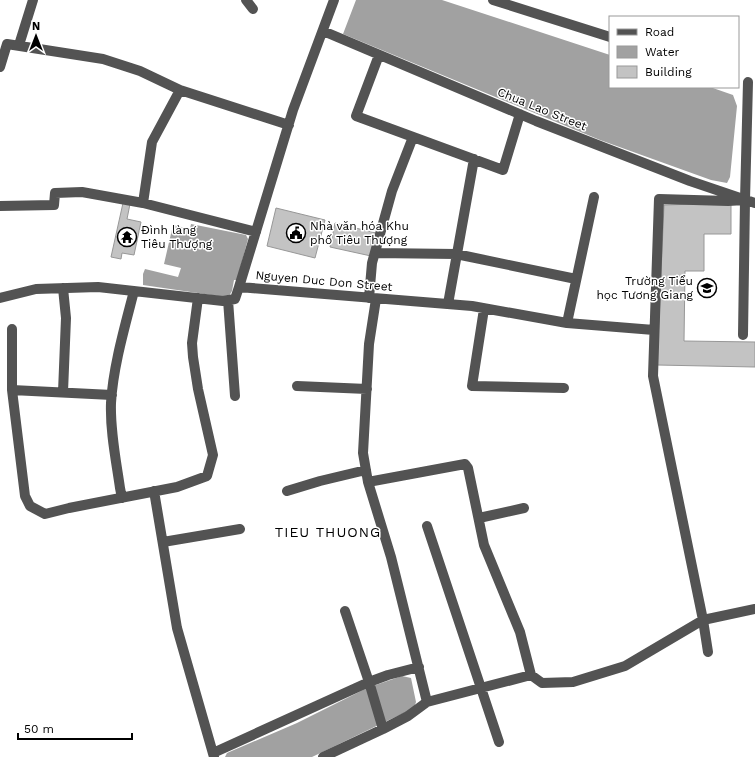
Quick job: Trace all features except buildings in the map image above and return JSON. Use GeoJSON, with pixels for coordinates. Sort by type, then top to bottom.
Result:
{"type":"FeatureCollection","features":[{"type":"Feature","properties":{"kind":"street"},"geometry":{"type":"LineString","coordinates":[[19,45],[33,0]]}},
{"type":"Feature","properties":{"kind":"street"},"geometry":{"type":"LineString","coordinates":[[246,0],[253,9]]}},
{"type":"Feature","properties":{"kind":"street"},"geometry":{"type":"LineString","coordinates":[[239,287],[289,125],[334,0]]}},
{"type":"Feature","properties":{"kind":"street"},"geometry":{"type":"LineString","coordinates":[[493,0],[511,3],[609,37]]}},
{"type":"Feature","properties":{"kind":"street","name":"Chua Lao Street"},"geometry":{"type":"LineString","coordinates":[[323,31],[520,114],[690,181],[750,201]]}},
{"type":"Feature","properties":{"kind":"street"},"geometry":{"type":"LineString","coordinates":[[0,67],[7,44],[103,59],[140,71],[180,90],[289,125]]}},
{"type":"Feature","properties":{"kind":"street"},"geometry":{"type":"LineString","coordinates":[[379,55],[356,116],[503,170],[520,114]]}},
{"type":"Feature","properties":{"kind":"street"},"geometry":{"type":"LineString","coordinates":[[739,78],[752,83],[750,201],[743,335]]}},
{"type":"Feature","properties":{"kind":"street"},"geometry":{"type":"LineString","coordinates":[[144,203],[152,142],[180,90]]}},
{"type":"Feature","properties":{"kind":"street"},"geometry":{"type":"LineString","coordinates":[[413,137],[392,191],[372,263],[373,298],[363,453],[368,482],[391,557],[428,702]]}},
{"type":"Feature","properties":{"kind":"street"},"geometry":{"type":"LineString","coordinates":[[448,304],[474,159]]}},
{"type":"Feature","properties":{"kind":"street"},"geometry":{"type":"LineString","coordinates":[[0,206],[54,205],[55,193],[82,192],[144,203],[256,232]]}},
{"type":"Feature","properties":{"kind":"street"},"geometry":{"type":"LineString","coordinates":[[567,323],[594,197]]}},
{"type":"Feature","properties":{"kind":"street"},"geometry":{"type":"LineString","coordinates":[[708,652],[703,620],[653,376],[659,199],[750,201]]}},
{"type":"Feature","properties":{"kind":"street"},"geometry":{"type":"LineString","coordinates":[[375,253],[456,254],[576,279]]}},
{"type":"Feature","properties":{"kind":"street"},"geometry":{"type":"LineString","coordinates":[[0,298],[36,289],[98,287],[223,301],[228,300],[235,396]]}},
{"type":"Feature","properties":{"kind":"street","name":"Nguyen Duc Don Street"},"geometry":{"type":"LineString","coordinates":[[228,300],[235,299],[239,287],[448,304],[484,308],[567,323],[654,330]]}},
{"type":"Feature","properties":{"kind":"street"},"geometry":{"type":"LineString","coordinates":[[63,288],[66,318],[63,392]]}},
{"type":"Feature","properties":{"kind":"street"},"geometry":{"type":"LineString","coordinates":[[122,498],[111,431],[112,395],[119,354],[134,291]]}},
{"type":"Feature","properties":{"kind":"street"},"geometry":{"type":"LineString","coordinates":[[12,329],[12,390],[25,496],[30,506],[46,514],[177,487],[207,476],[213,456],[193,357],[192,343],[198,298]]}},
{"type":"Feature","properties":{"kind":"street"},"geometry":{"type":"LineString","coordinates":[[484,308],[472,386],[564,388]]}},
{"type":"Feature","properties":{"kind":"street"},"geometry":{"type":"LineString","coordinates":[[297,386],[367,388]]}},
{"type":"Feature","properties":{"kind":"street"},"geometry":{"type":"LineString","coordinates":[[12,390],[112,395]]}},
{"type":"Feature","properties":{"kind":"street"},"geometry":{"type":"LineString","coordinates":[[368,482],[465,464],[468,468],[484,545],[520,632],[531,675],[542,683],[573,682],[625,666],[703,620],[755,609]]}},
{"type":"Feature","properties":{"kind":"street"},"geometry":{"type":"LineString","coordinates":[[288,491],[320,481],[366,470]]}},
{"type":"Feature","properties":{"kind":"street"},"geometry":{"type":"LineString","coordinates":[[154,491],[178,628],[213,755],[369,682],[388,675],[419,667]]}},
{"type":"Feature","properties":{"kind":"street"},"geometry":{"type":"LineString","coordinates":[[479,518],[524,508]]}},
{"type":"Feature","properties":{"kind":"street"},"geometry":{"type":"LineString","coordinates":[[427,526],[499,742]]}},
{"type":"Feature","properties":{"kind":"street"},"geometry":{"type":"LineString","coordinates":[[163,542],[240,529]]}},
{"type":"Feature","properties":{"kind":"street"},"geometry":{"type":"LineString","coordinates":[[345,612],[383,726]]}},
{"type":"Feature","properties":{"kind":"street"},"geometry":{"type":"LineString","coordinates":[[323,757],[383,726],[408,716],[428,702],[531,675]]}},
{"type":"Feature","properties":{"kind":"water"},"geometry":{"type":"Polygon","coordinates":[[[356,0],[442,0],[609,55],[609,88],[713,88],[733,95],[737,106],[730,177],[727,183],[711,180],[600,140],[343,34],[356,0]]]}},
{"type":"Feature","properties":{"kind":"water"},"geometry":{"type":"Polygon","coordinates":[[[191,224],[246,235],[248,239],[237,280],[234,280],[232,291],[229,296],[218,296],[143,285],[143,274],[145,269],[178,277],[181,268],[164,264],[173,225],[190,229],[191,224]]]}},
{"type":"Feature","properties":{"kind":"water"},"geometry":{"type":"Polygon","coordinates":[[[402,676],[411,678],[416,702],[414,708],[312,757],[225,757],[227,753],[297,723],[367,688],[402,676]]]}},
{"type":"Feature","properties":{"kind":"place","name":"Nhà văn hóa Khu phố Tiêu Thượng"},"geometry":{"type":"Point","coordinates":[296,233]}},
{"type":"Feature","properties":{"kind":"place","name":"Đình làng Tiêu Thượng"},"geometry":{"type":"Point","coordinates":[127,237]}},
{"type":"Feature","properties":{"kind":"place","name":"Trường Tiểu học Tương Giang"},"geometry":{"type":"Point","coordinates":[707,288]}},
{"type":"Feature","properties":{"kind":"district","name":"TIEU THUONG"},"geometry":{"type":"Point","coordinates":[328,532]}}]}
